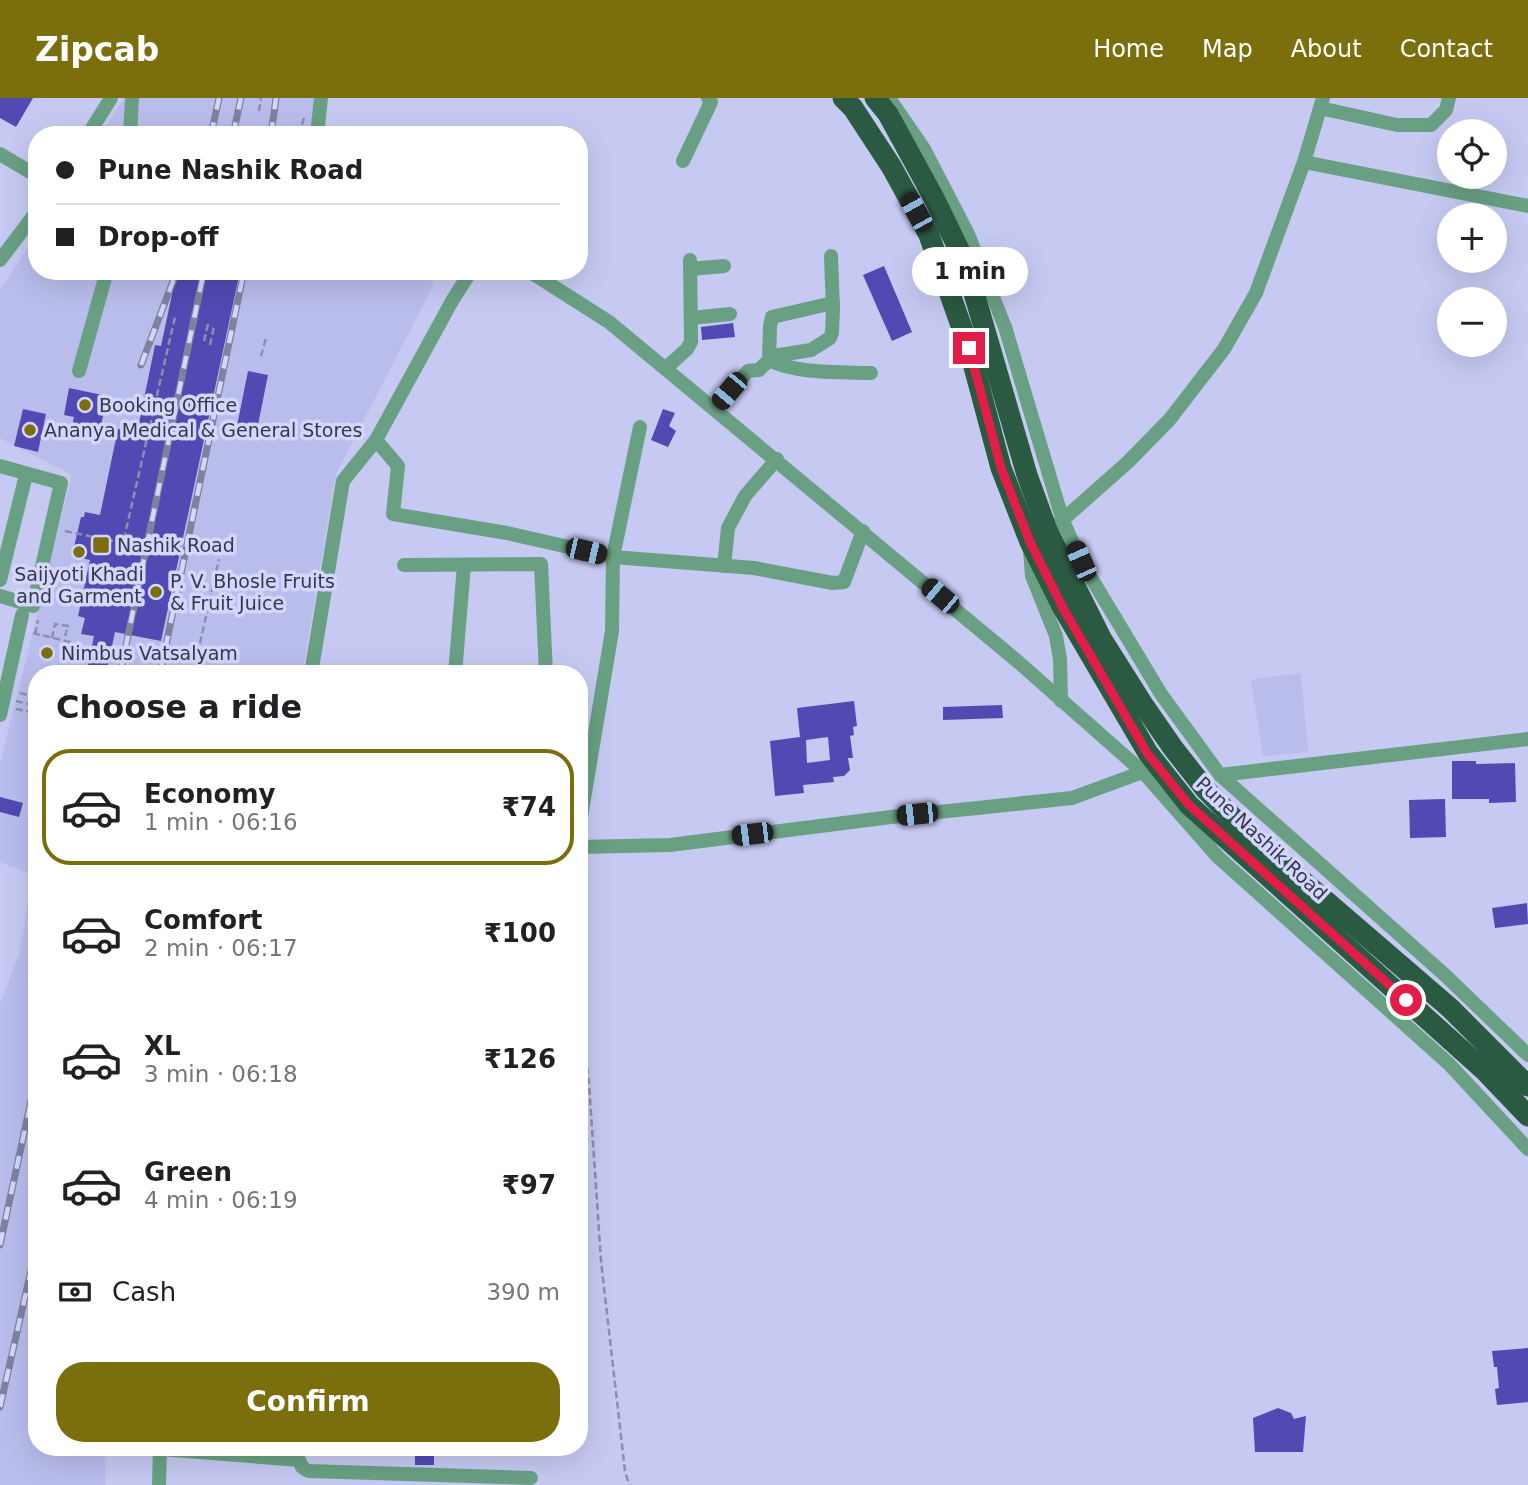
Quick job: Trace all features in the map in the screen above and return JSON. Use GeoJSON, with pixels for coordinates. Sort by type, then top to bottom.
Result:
{"type":"FeatureCollection","features":[{"type":"Feature","properties":{"kind":"highway"},"geometry":{"type":"LineString","coordinates":[[844,98],[891,166],[929,235],[969,348],[1001,468],[1047,531]]}},
{"type":"Feature","properties":{"kind":"highway"},"geometry":{"type":"LineString","coordinates":[[876,98],[888,114],[965,262],[1027,475],[1047,531]]}},
{"type":"Feature","properties":{"kind":"highway","name":"Pune Nashik Road"},"geometry":{"type":"LineString","coordinates":[[1047,531],[1063,608],[1150,770],[1485,1071],[1528,1116]]}},
{"type":"Feature","properties":{"kind":"highway","name":"Pune Nashik Road"},"geometry":{"type":"LineString","coordinates":[[1047,531],[1101,638],[1173,748],[1206,790],[1254,839],[1450,1008],[1528,1086]]}},
{"type":"Feature","properties":{"kind":"street"},"geometry":{"type":"LineString","coordinates":[[94,126],[111,98]]}},
{"type":"Feature","properties":{"kind":"street"},"geometry":{"type":"LineString","coordinates":[[130,126],[132,98]]}},
{"type":"Feature","properties":{"kind":"street"},"geometry":{"type":"LineString","coordinates":[[318,126],[321,98]]}},
{"type":"Feature","properties":{"kind":"street"},"geometry":{"type":"LineString","coordinates":[[683,161],[711,102],[708,98]]}},
{"type":"Feature","properties":{"kind":"street"},"geometry":{"type":"LineString","coordinates":[[889,98],[924,149],[968,234],[1005,327],[1047,531],[1032,576],[1056,636],[1060,659],[1061,701]]}},
{"type":"Feature","properties":{"kind":"street"},"geometry":{"type":"LineString","coordinates":[[1047,531],[1128,461],[1170,419],[1224,349],[1256,293],[1304,162],[1322,103],[1397,125],[1431,125],[1446,110],[1449,98]]}},
{"type":"Feature","properties":{"kind":"street"},"geometry":{"type":"LineString","coordinates":[[0,154],[28,171]]}},
{"type":"Feature","properties":{"kind":"street"},"geometry":{"type":"LineString","coordinates":[[1304,162],[1528,206]]}},
{"type":"Feature","properties":{"kind":"street"},"geometry":{"type":"LineString","coordinates":[[0,260],[28,223]]}},
{"type":"Feature","properties":{"kind":"street"},"geometry":{"type":"LineString","coordinates":[[715,409],[743,374],[759,370],[773,356],[811,350],[822,345],[832,333],[831,256]]}},
{"type":"Feature","properties":{"kind":"street"},"geometry":{"type":"LineString","coordinates":[[666,368],[691,342],[690,265],[724,266]]}},
{"type":"Feature","properties":{"kind":"street"},"geometry":{"type":"LineString","coordinates":[[79,371],[104,280]]}},
{"type":"Feature","properties":{"kind":"street"},"geometry":{"type":"LineString","coordinates":[[312,665],[343,481],[376,440],[466,280]]}},
{"type":"Feature","properties":{"kind":"street"},"geometry":{"type":"LineString","coordinates":[[543,280],[609,322],[666,368],[863,531],[1061,701],[1150,770],[1218,857],[1424,1040],[1528,1149]]}},
{"type":"Feature","properties":{"kind":"street"},"geometry":{"type":"LineString","coordinates":[[769,360],[769,326],[772,317],[833,303]]}},
{"type":"Feature","properties":{"kind":"street"},"geometry":{"type":"LineString","coordinates":[[692,318],[730,314]]}},
{"type":"Feature","properties":{"kind":"street"},"geometry":{"type":"LineString","coordinates":[[769,360],[785,366],[871,373]]}},
{"type":"Feature","properties":{"kind":"street"},"geometry":{"type":"LineString","coordinates":[[588,775],[612,631],[613,557],[640,427]]}},
{"type":"Feature","properties":{"kind":"street"},"geometry":{"type":"LineString","coordinates":[[376,440],[398,466],[393,514],[507,533],[613,557],[754,568],[833,583],[844,582],[863,531]]}},
{"type":"Feature","properties":{"kind":"street"},"geometry":{"type":"LineString","coordinates":[[724,566],[728,527],[746,496],[777,460]]}},
{"type":"Feature","properties":{"kind":"street"},"geometry":{"type":"LineString","coordinates":[[0,466],[61,483],[33,606],[0,596]]}},
{"type":"Feature","properties":{"kind":"street"},"geometry":{"type":"LineString","coordinates":[[0,580],[26,475]]}},
{"type":"Feature","properties":{"kind":"street"},"geometry":{"type":"LineString","coordinates":[[1047,531],[1081,561],[1161,694],[1220,775],[1436,968],[1528,1055]]}},
{"type":"Feature","properties":{"kind":"street"},"geometry":{"type":"LineString","coordinates":[[404,565],[541,564],[546,665]]}},
{"type":"Feature","properties":{"kind":"street"},"geometry":{"type":"LineString","coordinates":[[456,665],[464,565]]}},
{"type":"Feature","properties":{"kind":"street"},"geometry":{"type":"LineString","coordinates":[[0,715],[22,615]]}},
{"type":"Feature","properties":{"kind":"street"},"geometry":{"type":"LineString","coordinates":[[1220,775],[1528,739]]}},
{"type":"Feature","properties":{"kind":"street"},"geometry":{"type":"LineString","coordinates":[[588,847],[670,845],[891,817],[1072,798],[1150,770]]}},
{"type":"Feature","properties":{"kind":"street"},"geometry":{"type":"LineString","coordinates":[[159,1485],[160,1456]]}},
{"type":"Feature","properties":{"kind":"street"},"geometry":{"type":"LineString","coordinates":[[253,1456],[299,1460],[302,1467],[308,1471],[531,1478]]}},
{"type":"Feature","properties":{"kind":"path"},"geometry":{"type":"LineString","coordinates":[[259,111],[261,98]]}},
{"type":"Feature","properties":{"kind":"path"},"geometry":{"type":"LineString","coordinates":[[51,528],[123,543],[175,317]]}},
{"type":"Feature","properties":{"kind":"path"},"geometry":{"type":"LineString","coordinates":[[204,341],[208,324]]}},
{"type":"Feature","properties":{"kind":"path"},"geometry":{"type":"LineString","coordinates":[[211,345],[215,326]]}},
{"type":"Feature","properties":{"kind":"path"},"geometry":{"type":"LineString","coordinates":[[261,356],[266,338]]}},
{"type":"Feature","properties":{"kind":"path"},"geometry":{"type":"LineString","coordinates":[[195,665],[219,559]]}},
{"type":"Feature","properties":{"kind":"path"},"geometry":{"type":"LineString","coordinates":[[35,634],[39,617]]}},
{"type":"Feature","properties":{"kind":"path"},"geometry":{"type":"LineString","coordinates":[[52,638],[55,624],[68,626],[65,636]]}},
{"type":"Feature","properties":{"kind":"path"},"geometry":{"type":"LineString","coordinates":[[28,632],[78,644]]}},
{"type":"Feature","properties":{"kind":"path"},"geometry":{"type":"LineString","coordinates":[[28,695],[15,692],[11,708],[28,711]]}},
{"type":"Feature","properties":{"kind":"path"},"geometry":{"type":"LineString","coordinates":[[13,701],[28,704]]}},
{"type":"Feature","properties":{"kind":"path"},"geometry":{"type":"LineString","coordinates":[[588,1075],[601,1261],[625,1471],[629,1485]]}},
{"type":"Feature","properties":{"kind":"shaded area"},"geometry":{"type":"Polygon","coordinates":[[[124,98],[315,98],[311,126],[106,126],[124,98]]]}},
{"type":"Feature","properties":{"kind":"shaded area"},"geometry":{"type":"Polygon","coordinates":[[[28,247],[28,280],[430,280],[434,284],[336,474],[304,665],[28,665],[28,872],[0,862],[0,764],[72,475],[0,438],[0,290],[28,247]]]}},
{"type":"Feature","properties":{"kind":"shaded area"},"geometry":{"type":"Polygon","coordinates":[[[1301,673],[1308,752],[1263,756],[1251,680],[1301,673]]]}},
{"type":"Feature","properties":{"kind":"shaded area"},"geometry":{"type":"Polygon","coordinates":[[[28,900],[28,1456],[106,1456],[105,1485],[0,1485],[0,1004],[20,952],[28,900]]]}},
{"type":"Feature","properties":{"kind":"building"},"geometry":{"type":"Polygon","coordinates":[[[0,98],[33,98],[16,127],[0,118],[0,98]]]}},
{"type":"Feature","properties":{"kind":"building"},"geometry":{"type":"Polygon","coordinates":[[[884,266],[912,332],[892,341],[863,275],[884,266]]]}},
{"type":"Feature","properties":{"kind":"building"},"geometry":{"type":"Polygon","coordinates":[[[175,280],[238,280],[161,641],[115,632],[108,665],[88,665],[94,636],[81,634],[85,618],[78,616],[90,560],[76,557],[78,547],[74,547],[81,517],[84,517],[85,512],[100,515],[118,429],[137,433],[155,345],[161,346],[175,280]]]}},
{"type":"Feature","properties":{"kind":"building"},"geometry":{"type":"Polygon","coordinates":[[[733,323],[735,337],[702,340],[701,327],[733,323]]]}},
{"type":"Feature","properties":{"kind":"building"},"geometry":{"type":"Polygon","coordinates":[[[248,371],[268,375],[257,430],[237,426],[248,371]]]}},
{"type":"Feature","properties":{"kind":"building","name":"Booking Office"},"geometry":{"type":"Polygon","coordinates":[[[69,388],[107,396],[100,431],[72,426],[74,417],[64,415],[69,388]]]}},
{"type":"Feature","properties":{"kind":"building","name":"Ananya Medical & General Stores"},"geometry":{"type":"Polygon","coordinates":[[[23,409],[46,414],[38,452],[14,446],[23,409]]]}},
{"type":"Feature","properties":{"kind":"building"},"geometry":{"type":"Polygon","coordinates":[[[663,409],[675,413],[669,426],[676,431],[668,447],[651,440],[663,409]]]}},
{"type":"Feature","properties":{"kind":"building"},"geometry":{"type":"Polygon","coordinates":[[[854,701],[857,726],[853,727],[854,735],[850,736],[853,758],[848,758],[850,770],[844,776],[833,777],[834,782],[803,785],[804,793],[775,796],[770,741],[800,737],[797,708],[854,701]],[[828,737],[806,740],[807,763],[830,760],[828,737]]]}},
{"type":"Feature","properties":{"kind":"building"},"geometry":{"type":"Polygon","coordinates":[[[1002,705],[1003,718],[943,720],[943,707],[1002,705]]]}},
{"type":"Feature","properties":{"kind":"building"},"geometry":{"type":"Polygon","coordinates":[[[1452,761],[1476,761],[1476,764],[1515,763],[1516,802],[1489,803],[1489,799],[1452,799],[1452,761]]]}},
{"type":"Feature","properties":{"kind":"building"},"geometry":{"type":"Polygon","coordinates":[[[0,797],[23,803],[19,817],[0,812],[0,797]]]}},
{"type":"Feature","properties":{"kind":"building"},"geometry":{"type":"Polygon","coordinates":[[[1445,799],[1446,837],[1410,838],[1409,800],[1445,799]]]}},
{"type":"Feature","properties":{"kind":"building"},"geometry":{"type":"Polygon","coordinates":[[[1527,903],[1528,924],[1495,928],[1492,908],[1527,903]]]}},
{"type":"Feature","properties":{"kind":"building"},"geometry":{"type":"Polygon","coordinates":[[[1528,1348],[1528,1402],[1497,1405],[1495,1389],[1499,1388],[1492,1351],[1528,1348]]]}},
{"type":"Feature","properties":{"kind":"building"},"geometry":{"type":"Polygon","coordinates":[[[1278,1408],[1291,1413],[1294,1419],[1306,1416],[1303,1452],[1255,1452],[1253,1418],[1278,1408]]]}},
{"type":"Feature","properties":{"kind":"building"},"geometry":{"type":"Polygon","coordinates":[[[415,1456],[434,1456],[434,1465],[415,1465],[415,1456]]]}},
{"type":"Feature","properties":{"kind":"railway"},"geometry":{"type":"LineString","coordinates":[[213,126],[219,98]]}},
{"type":"Feature","properties":{"kind":"railway"},"geometry":{"type":"LineString","coordinates":[[235,126],[241,98]]}},
{"type":"Feature","properties":{"kind":"railway"},"geometry":{"type":"LineString","coordinates":[[272,126],[276,98]]}},
{"type":"Feature","properties":{"kind":"railway"},"geometry":{"type":"LineString","coordinates":[[141,365],[174,280]]}},
{"type":"Feature","properties":{"kind":"railway"},"geometry":{"type":"LineString","coordinates":[[122,665],[202,280]]}},
{"type":"Feature","properties":{"kind":"railway"},"geometry":{"type":"LineString","coordinates":[[162,665],[242,280]]}},
{"type":"Feature","properties":{"kind":"railway"},"geometry":{"type":"LineString","coordinates":[[0,1245],[28,1115]]}},
{"type":"Feature","properties":{"kind":"railway"},"geometry":{"type":"LineString","coordinates":[[0,1407],[28,1284]]}},
{"type":"Feature","properties":{"kind":"place","name":"Booking Office"},"geometry":{"type":"Point","coordinates":[85,405]}},
{"type":"Feature","properties":{"kind":"place","name":"Ananya Medical & General Stores"},"geometry":{"type":"Point","coordinates":[30,430]}},
{"type":"Feature","properties":{"kind":"place","name":"Nashik Road"},"geometry":{"type":"Point","coordinates":[101,545]}},
{"type":"Feature","properties":{"kind":"place","name":"Saijyoti Khadi and Garment"},"geometry":{"type":"Point","coordinates":[79,552]}},
{"type":"Feature","properties":{"kind":"place","name":"P. V. Bhosle Fruits & Fruit Juice"},"geometry":{"type":"Point","coordinates":[156,592]}},
{"type":"Feature","properties":{"kind":"place","name":"Nimbus Vatsalyam"},"geometry":{"type":"Point","coordinates":[47,653]}},
{"type":"Feature","properties":{"kind":"route"},"geometry":{"type":"LineString","coordinates":[[969,348],[1001,468],[1030,542],[1063,608],[1147,753],[1189,805],[1406,1000]]}}]}
